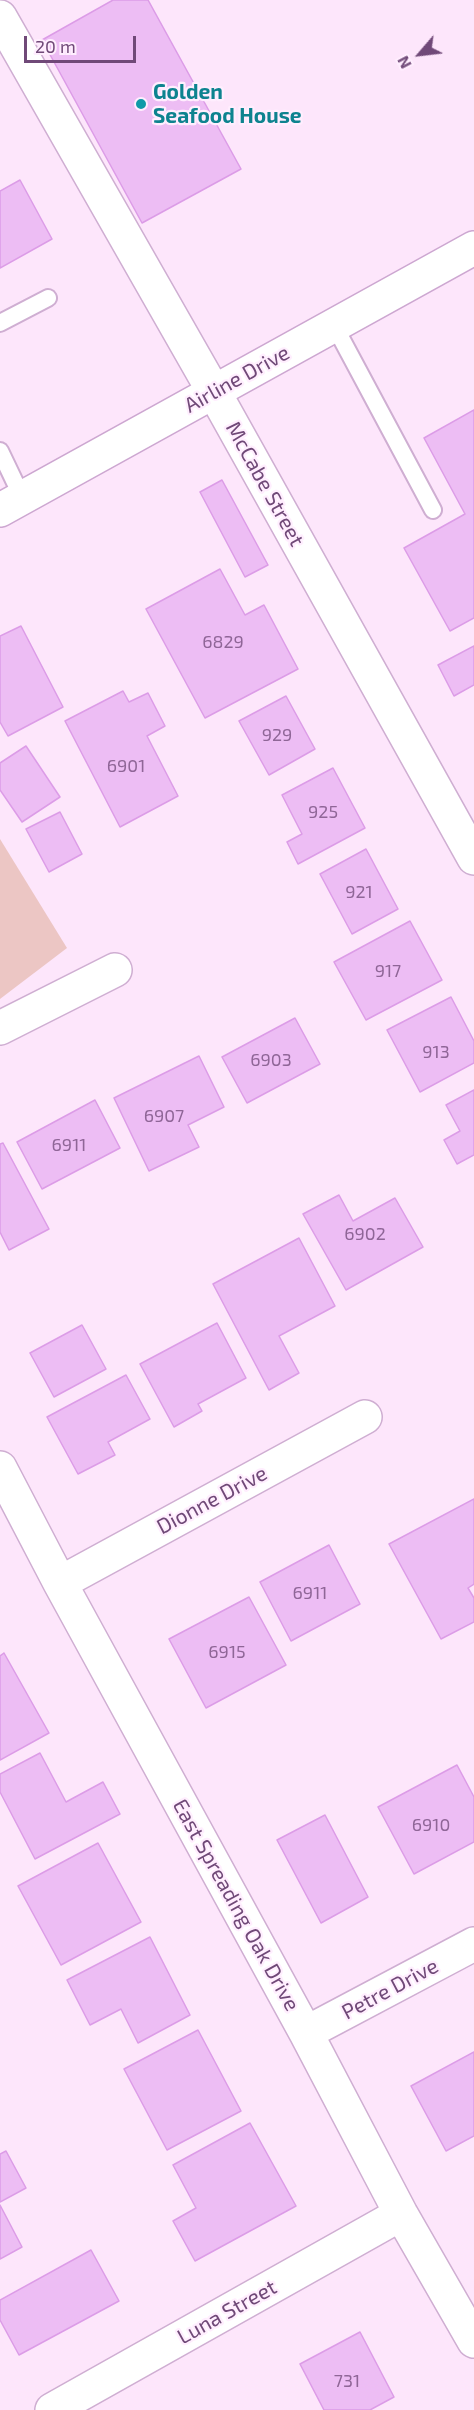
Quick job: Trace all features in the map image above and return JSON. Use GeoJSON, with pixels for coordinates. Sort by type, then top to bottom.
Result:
{"type":"FeatureCollection","features":[{"type":"Feature","properties":{"kind":"street","name":"McCabe Street"},"geometry":{"type":"LineString","coordinates":[[0,17],[474,858]]}},
{"type":"Feature","properties":{"kind":"street","name":"Airline Drive"},"geometry":{"type":"LineString","coordinates":[[11,504],[474,248]]}},
{"type":"Feature","properties":{"kind":"street"},"geometry":{"type":"LineString","coordinates":[[0,1028],[115,970]]}},
{"type":"Feature","properties":{"kind":"street","name":"Dionne Drive"},"geometry":{"type":"LineString","coordinates":[[60,1583],[365,1417]]}},
{"type":"Feature","properties":{"kind":"street","name":"East Spreading Oak Drive"},"geometry":{"type":"LineString","coordinates":[[0,1468],[60,1583],[306,2033],[401,2214],[474,2341]]}},
{"type":"Feature","properties":{"kind":"street","name":"Petre Drive"},"geometry":{"type":"LineString","coordinates":[[306,2033],[474,1944]]}},
{"type":"Feature","properties":{"kind":"street","name":"Luna Street"},"geometry":{"type":"LineString","coordinates":[[52,2410],[401,2214]]}},
{"type":"Feature","properties":{"kind":"lane"},"geometry":{"type":"LineString","coordinates":[[0,323],[48,298]]}},
{"type":"Feature","properties":{"kind":"lane"},"geometry":{"type":"LineString","coordinates":[[334,325],[433,510]]}},
{"type":"Feature","properties":{"kind":"lane"},"geometry":{"type":"LineString","coordinates":[[0,451],[11,504]]}},
{"type":"Feature","properties":{"kind":"shaded area"},"geometry":{"type":"Polygon","coordinates":[[[0,839],[67,948],[0,999],[0,839]]]}},
{"type":"Feature","properties":{"kind":"building","name":"Golden Seafood House"},"geometry":{"type":"Polygon","coordinates":[[[113,0],[148,0],[241,169],[142,223],[42,40],[113,0]]]}},
{"type":"Feature","properties":{"kind":"building"},"geometry":{"type":"Polygon","coordinates":[[[20,180],[52,239],[0,268],[0,191],[20,180]]]}},
{"type":"Feature","properties":{"kind":"building"},"geometry":{"type":"Polygon","coordinates":[[[474,410],[474,618],[450,631],[404,548],[465,514],[424,438],[474,410]]]}},
{"type":"Feature","properties":{"kind":"building"},"geometry":{"type":"Polygon","coordinates":[[[222,480],[268,565],[245,577],[200,492],[222,480]]]}},
{"type":"Feature","properties":{"kind":"building"},"geometry":{"type":"Polygon","coordinates":[[[220,569],[245,615],[264,605],[298,669],[205,718],[146,609],[220,569]]]}},
{"type":"Feature","properties":{"kind":"building"},"geometry":{"type":"Polygon","coordinates":[[[21,626],[63,707],[8,736],[0,722],[0,636],[21,626]]]}},
{"type":"Feature","properties":{"kind":"building"},"geometry":{"type":"Polygon","coordinates":[[[474,646],[474,685],[454,696],[438,665],[474,646]]]}},
{"type":"Feature","properties":{"kind":"building"},"geometry":{"type":"Polygon","coordinates":[[[123,691],[129,702],[148,693],[165,726],[147,736],[178,796],[120,827],[65,721],[123,691]]]}},
{"type":"Feature","properties":{"kind":"building"},"geometry":{"type":"Polygon","coordinates":[[[286,696],[315,749],[269,775],[239,721],[286,696]]]}},
{"type":"Feature","properties":{"kind":"building"},"geometry":{"type":"Polygon","coordinates":[[[26,746],[60,797],[22,822],[0,790],[0,763],[26,746]]]}},
{"type":"Feature","properties":{"kind":"building"},"geometry":{"type":"Polygon","coordinates":[[[333,768],[365,828],[298,864],[287,842],[302,834],[282,795],[333,768]]]}},
{"type":"Feature","properties":{"kind":"building"},"geometry":{"type":"Polygon","coordinates":[[[60,812],[82,854],[49,872],[26,829],[60,812]]]}},
{"type":"Feature","properties":{"kind":"building"},"geometry":{"type":"Polygon","coordinates":[[[366,849],[398,909],[352,934],[320,874],[366,849]]]}},
{"type":"Feature","properties":{"kind":"building"},"geometry":{"type":"Polygon","coordinates":[[[410,921],[442,980],[366,1020],[334,962],[410,921]]]}},
{"type":"Feature","properties":{"kind":"building"},"geometry":{"type":"Polygon","coordinates":[[[451,997],[474,1041],[474,1063],[420,1092],[387,1030],[451,997]]]}},
{"type":"Feature","properties":{"kind":"building"},"geometry":{"type":"Polygon","coordinates":[[[295,1018],[320,1064],[247,1103],[222,1057],[295,1018]]]}},
{"type":"Feature","properties":{"kind":"building"},"geometry":{"type":"Polygon","coordinates":[[[199,1056],[224,1107],[188,1125],[199,1147],[149,1171],[114,1098],[199,1056]]]}},
{"type":"Feature","properties":{"kind":"building"},"geometry":{"type":"Polygon","coordinates":[[[474,1090],[474,1155],[457,1164],[444,1140],[460,1131],[446,1105],[474,1090]]]}},
{"type":"Feature","properties":{"kind":"building"},"geometry":{"type":"Polygon","coordinates":[[[95,1100],[120,1148],[42,1189],[17,1142],[95,1100]]]}},
{"type":"Feature","properties":{"kind":"building"},"geometry":{"type":"Polygon","coordinates":[[[3,1143],[49,1229],[9,1250],[0,1232],[0,1144],[3,1143]]]}},
{"type":"Feature","properties":{"kind":"building"},"geometry":{"type":"Polygon","coordinates":[[[339,1195],[353,1221],[395,1198],[423,1247],[346,1290],[303,1214],[339,1195]]]}},
{"type":"Feature","properties":{"kind":"building"},"geometry":{"type":"Polygon","coordinates":[[[299,1238],[335,1306],[279,1336],[299,1373],[269,1390],[213,1284],[299,1238]]]}},
{"type":"Feature","properties":{"kind":"building"},"geometry":{"type":"Polygon","coordinates":[[[217,1323],[246,1378],[198,1404],[202,1411],[174,1427],[140,1364],[217,1323]]]}},
{"type":"Feature","properties":{"kind":"building"},"geometry":{"type":"Polygon","coordinates":[[[82,1325],[106,1369],[54,1397],[30,1353],[82,1325]]]}},
{"type":"Feature","properties":{"kind":"building"},"geometry":{"type":"Polygon","coordinates":[[[126,1375],[150,1419],[108,1442],[115,1455],[78,1474],[47,1417],[126,1375]]]}},
{"type":"Feature","properties":{"kind":"building"},"geometry":{"type":"Polygon","coordinates":[[[474,1499],[474,1584],[468,1588],[474,1598],[474,1622],[441,1639],[389,1544],[474,1499]]]}},
{"type":"Feature","properties":{"kind":"building"},"geometry":{"type":"Polygon","coordinates":[[[329,1545],[360,1604],[291,1641],[260,1582],[329,1545]]]}},
{"type":"Feature","properties":{"kind":"building"},"geometry":{"type":"Polygon","coordinates":[[[249,1597],[286,1665],[206,1708],[169,1639],[249,1597]]]}},
{"type":"Feature","properties":{"kind":"building"},"geometry":{"type":"Polygon","coordinates":[[[4,1653],[49,1733],[0,1760],[0,1656],[4,1653]]]}},
{"type":"Feature","properties":{"kind":"building"},"geometry":{"type":"Polygon","coordinates":[[[40,1753],[66,1802],[103,1782],[120,1814],[35,1859],[0,1792],[0,1774],[40,1753]]]}},
{"type":"Feature","properties":{"kind":"building"},"geometry":{"type":"Polygon","coordinates":[[[457,1765],[474,1797],[474,1842],[414,1874],[378,1807],[457,1765]]]}},
{"type":"Feature","properties":{"kind":"building"},"geometry":{"type":"Polygon","coordinates":[[[325,1815],[368,1897],[321,1923],[277,1840],[325,1815]]]}},
{"type":"Feature","properties":{"kind":"building"},"geometry":{"type":"Polygon","coordinates":[[[98,1843],[141,1922],[61,1965],[18,1886],[98,1843]]]}},
{"type":"Feature","properties":{"kind":"building"},"geometry":{"type":"Polygon","coordinates":[[[150,1937],[190,2015],[138,2043],[121,2009],[90,2025],[67,1980],[150,1937]]]}},
{"type":"Feature","properties":{"kind":"building"},"geometry":{"type":"Polygon","coordinates":[[[198,2030],[241,2111],[167,2150],[124,2069],[198,2030]]]}},
{"type":"Feature","properties":{"kind":"building"},"geometry":{"type":"Polygon","coordinates":[[[474,2052],[474,2136],[446,2151],[411,2086],[474,2052]]]}},
{"type":"Feature","properties":{"kind":"building"},"geometry":{"type":"Polygon","coordinates":[[[250,2123],[296,2206],[195,2261],[173,2221],[196,2208],[173,2165],[250,2123]]]}},
{"type":"Feature","properties":{"kind":"building"},"geometry":{"type":"Polygon","coordinates":[[[6,2151],[26,2188],[0,2202],[0,2154],[6,2151]]]}},
{"type":"Feature","properties":{"kind":"building"},"geometry":{"type":"Polygon","coordinates":[[[0,2205],[22,2247],[0,2259],[0,2205]]]}},
{"type":"Feature","properties":{"kind":"building"},"geometry":{"type":"Polygon","coordinates":[[[91,2250],[119,2301],[19,2355],[0,2320],[0,2300],[91,2250]]]}},
{"type":"Feature","properties":{"kind":"building"},"geometry":{"type":"Polygon","coordinates":[[[360,2332],[394,2397],[370,2410],[324,2410],[300,2364],[360,2332]]]}},
{"type":"Feature","properties":{"kind":"place","name":"Golden Seafood House"},"geometry":{"type":"Point","coordinates":[141,104]}}]}
